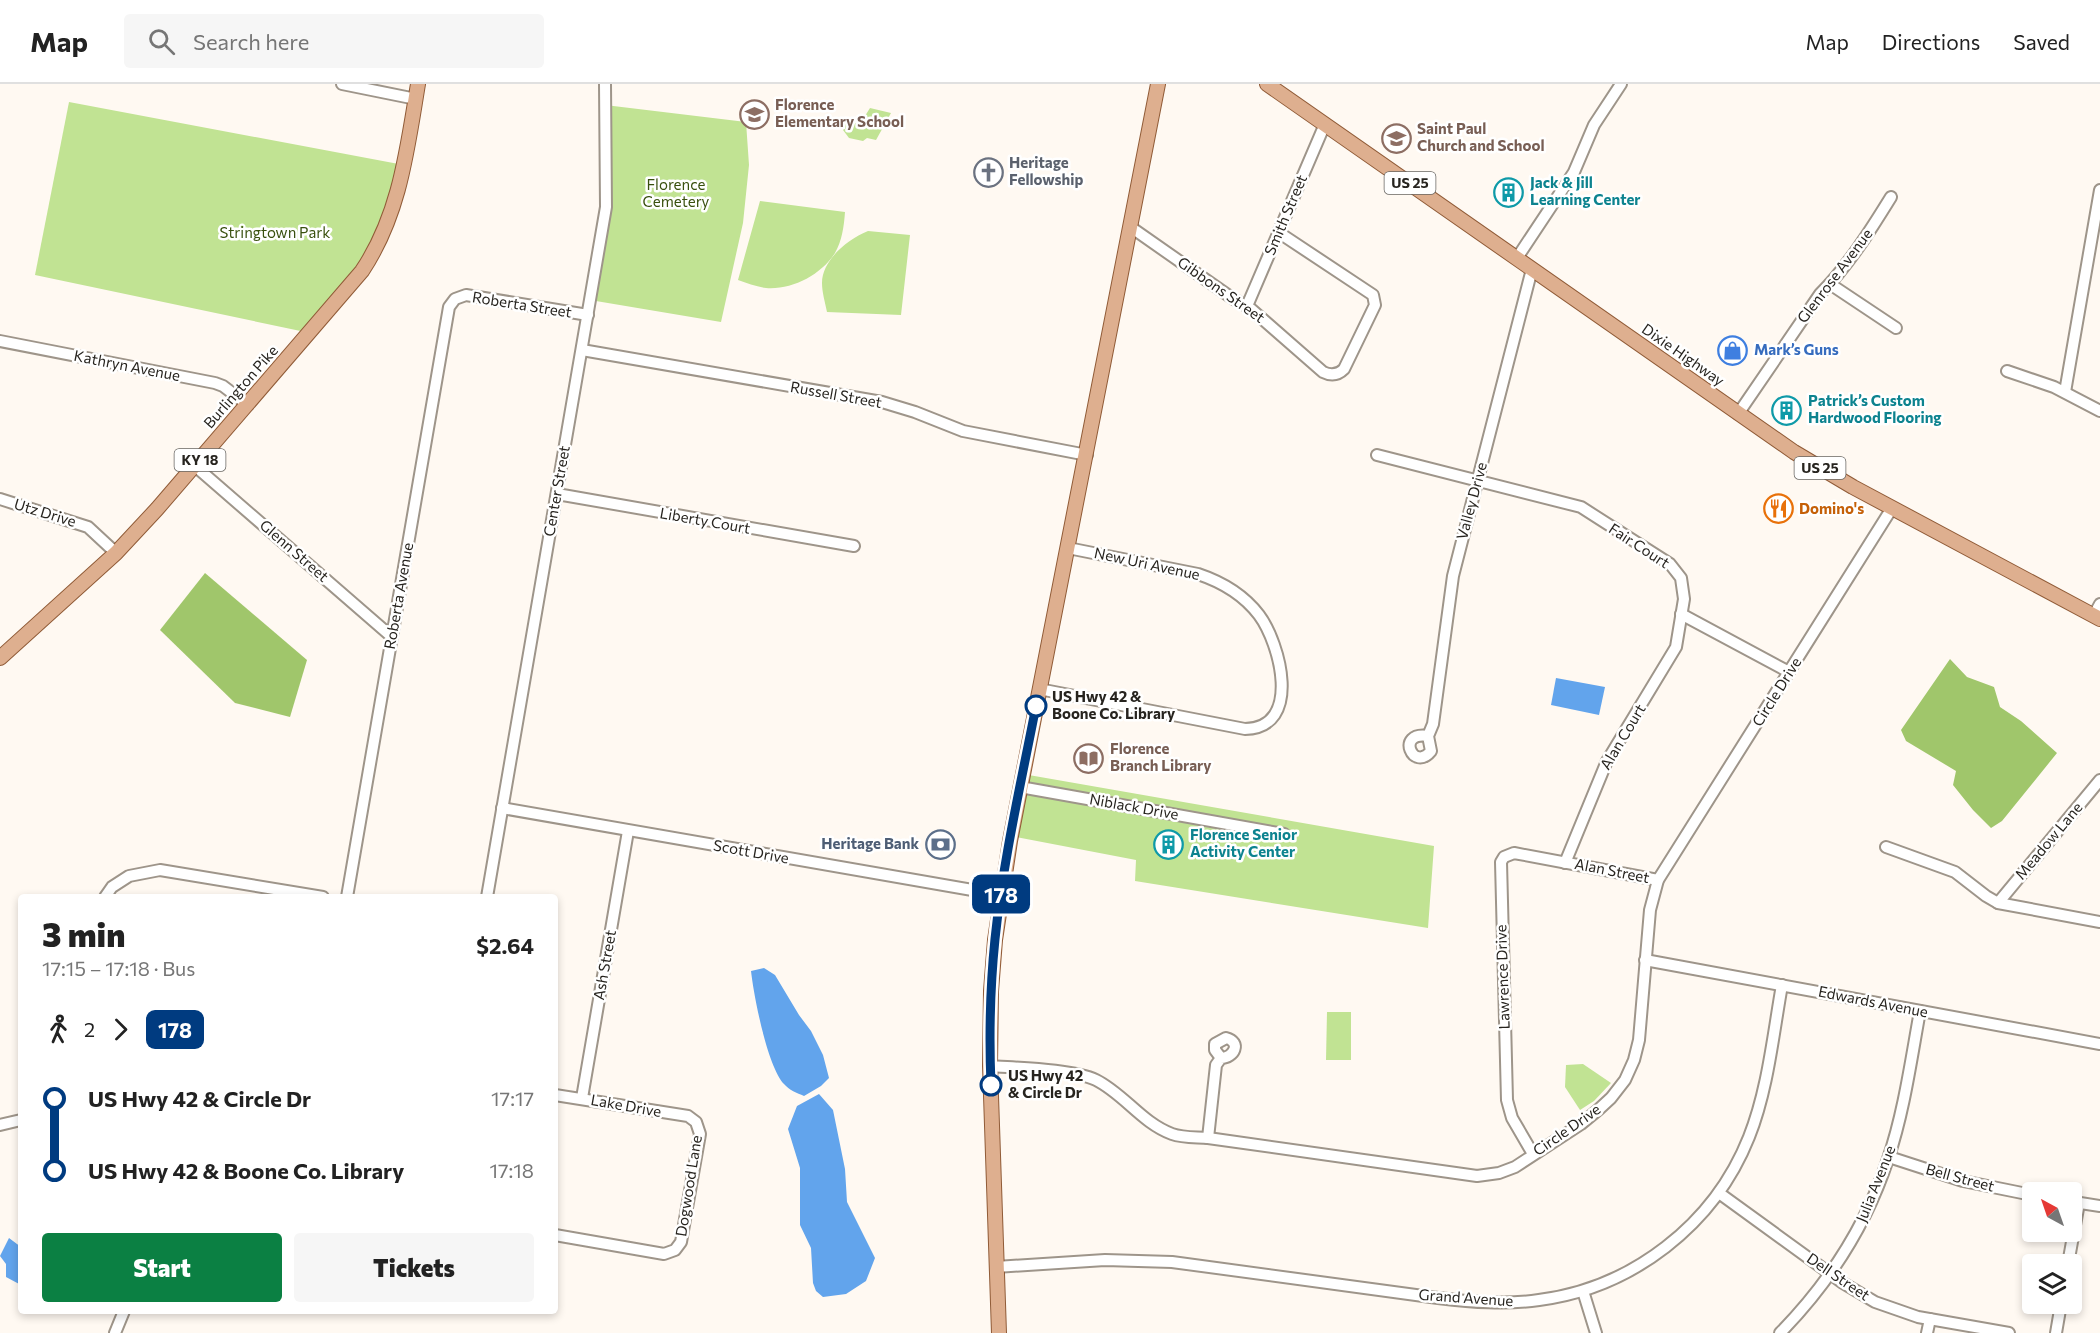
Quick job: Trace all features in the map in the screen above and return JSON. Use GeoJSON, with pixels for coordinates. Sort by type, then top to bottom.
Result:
{"type":"FeatureCollection","features":[{"type":"Feature","properties":{"kind":"main road","name":"Burlington Pike"},"geometry":{"type":"LineString","coordinates":[[0,658],[116,554],[195,466],[362,271],[379,244],[392,214],[401,183],[418,84]]}},
{"type":"Feature","properties":{"kind":"main road"},"geometry":{"type":"LineString","coordinates":[[999,1333],[990,1066],[991,991],[1001,895],[1020,787],[1132,228],[1158,84]]}},
{"type":"Feature","properties":{"kind":"main road","name":"Dixie Highway"},"geometry":{"type":"LineString","coordinates":[[1267,84],[1794,452],[1892,508],[2098,613]]}},
{"type":"Feature","properties":{"kind":"street"},"geometry":{"type":"LineString","coordinates":[[342,84],[416,99]]}},
{"type":"Feature","properties":{"kind":"street","name":"Center Street"},"geometry":{"type":"LineString","coordinates":[[488,894],[606,207],[605,84]]}},
{"type":"Feature","properties":{"kind":"street"},"geometry":{"type":"LineString","coordinates":[[1516,258],[1574,172],[1592,128],[1621,84]]}},
{"type":"Feature","properties":{"kind":"street","name":"Smith Street"},"geometry":{"type":"LineString","coordinates":[[1247,306],[1325,124]]}},
{"type":"Feature","properties":{"kind":"street"},"geometry":{"type":"LineString","coordinates":[[2066,393],[2100,190]]}},
{"type":"Feature","properties":{"kind":"street","name":"Glenrose Avenue"},"geometry":{"type":"LineString","coordinates":[[1738,414],[1820,294],[1871,229],[1891,197]]}},
{"type":"Feature","properties":{"kind":"street","name":"Gibbons Street"},"geometry":{"type":"LineString","coordinates":[[1132,228],[1247,306],[1323,372],[1336,374],[1344,369],[1375,305],[1373,295],[1278,232]]}},
{"type":"Feature","properties":{"kind":"street","name":"Valley Drive"},"geometry":{"type":"LineString","coordinates":[[1428,736],[1433,724],[1453,576],[1532,269]]}},
{"type":"Feature","properties":{"kind":"street"},"geometry":{"type":"LineString","coordinates":[[1830,284],[1896,328]]}},
{"type":"Feature","properties":{"kind":"street","name":"Roberta Street"},"geometry":{"type":"LineString","coordinates":[[456,298],[466,295],[588,315]]}},
{"type":"Feature","properties":{"kind":"street","name":"Roberta Avenue"},"geometry":{"type":"LineString","coordinates":[[348,894],[449,307],[456,298]]}},
{"type":"Feature","properties":{"kind":"street","name":"Kathryn Avenue"},"geometry":{"type":"LineString","coordinates":[[0,341],[215,383],[224,386],[248,405]]}},
{"type":"Feature","properties":{"kind":"street","name":"Russell Street"},"geometry":{"type":"LineString","coordinates":[[582,350],[882,402],[963,431],[1087,455]]}},
{"type":"Feature","properties":{"kind":"street"},"geometry":{"type":"LineString","coordinates":[[2007,371],[2066,393],[2100,411]]}},
{"type":"Feature","properties":{"kind":"street","name":"Fair Court"},"geometry":{"type":"LineString","coordinates":[[1377,455],[1581,507],[1664,560],[1677,571],[1683,584],[1684,599],[1681,614]]}},
{"type":"Feature","properties":{"kind":"street","name":"Glenn Street"},"geometry":{"type":"LineString","coordinates":[[195,466],[392,637]]}},
{"type":"Feature","properties":{"kind":"street","name":"Liberty Court"},"geometry":{"type":"LineString","coordinates":[[557,494],[854,546]]}},
{"type":"Feature","properties":{"kind":"street","name":"Utz Drive"},"geometry":{"type":"LineString","coordinates":[[0,499],[87,527],[116,554]]}},
{"type":"Feature","properties":{"kind":"street","name":"Circle Drive"},"geometry":{"type":"LineString","coordinates":[[990,1066],[1077,1074],[1094,1079],[1118,1094],[1144,1118],[1163,1130],[1180,1136],[1477,1176],[1499,1173],[1515,1167],[1589,1117],[1611,1098],[1624,1080],[1634,1060],[1639,1040],[1650,910],[1658,880],[1892,508]]}},
{"type":"Feature","properties":{"kind":"street","name":"New Uri Avenue"},"geometry":{"type":"LineString","coordinates":[[1039,689],[1245,729],[1257,728],[1269,721],[1276,711],[1280,697],[1282,671],[1274,642],[1259,615],[1237,593],[1198,574],[1068,548]]}},
{"type":"Feature","properties":{"kind":"street"},"geometry":{"type":"LineString","coordinates":[[1681,614],[1789,672]]}},
{"type":"Feature","properties":{"kind":"street","name":"Alan Court"},"geometry":{"type":"LineString","coordinates":[[1565,863],[1607,761],[1672,656],[1676,647],[1681,614]]}},
{"type":"Feature","properties":{"kind":"street","name":"Meadow Lane"},"geometry":{"type":"LineString","coordinates":[[1998,903],[2100,780]]}},
{"type":"Feature","properties":{"kind":"street","name":"Niblack Drive"},"geometry":{"type":"LineString","coordinates":[[1020,787],[1284,834]]}},
{"type":"Feature","properties":{"kind":"street","name":"Scott Drive"},"geometry":{"type":"LineString","coordinates":[[502,808],[1001,895]]}},
{"type":"Feature","properties":{"kind":"street","name":"Ash Street"},"geometry":{"type":"LineString","coordinates":[[582,1098],[628,831]]}},
{"type":"Feature","properties":{"kind":"street"},"geometry":{"type":"LineString","coordinates":[[1886,847],[1955,872],[1998,903],[2100,922]]}},
{"type":"Feature","properties":{"kind":"street","name":"Lawrence Drive"},"geometry":{"type":"LineString","coordinates":[[1533,1154],[1512,1118],[1508,1100],[1500,866],[1504,857],[1514,853],[1565,863]]}},
{"type":"Feature","properties":{"kind":"street","name":"Alan Street"},"geometry":{"type":"LineString","coordinates":[[1565,863],[1658,880]]}},
{"type":"Feature","properties":{"kind":"street"},"geometry":{"type":"LineString","coordinates":[[107,894],[112,887],[129,876],[160,870],[305,894]]}},
{"type":"Feature","properties":{"kind":"street","name":"Edwards Avenue"},"geometry":{"type":"LineString","coordinates":[[1645,960],[2100,1044]]}},
{"type":"Feature","properties":{"kind":"street","name":"Grand Avenue"},"geometry":{"type":"LineString","coordinates":[[996,1267],[1105,1260],[1172,1262],[1438,1299],[1482,1302],[1537,1300],[1583,1291],[1620,1276],[1660,1252],[1690,1226],[1719,1192],[1741,1154],[1757,1114],[1782,985]]}},
{"type":"Feature","properties":{"kind":"street","name":"Julia Avenue"},"geometry":{"type":"LineString","coordinates":[[1780,1333],[1830,1274],[1865,1217],[1889,1157],[1905,1091],[1920,1011]]}},
{"type":"Feature","properties":{"kind":"street"},"geometry":{"type":"LineString","coordinates":[[1208,1138],[1216,1065],[1221,1058]]}},
{"type":"Feature","properties":{"kind":"street","name":"Lake Drive"},"geometry":{"type":"LineString","coordinates":[[558,1095],[688,1116],[696,1122]]}},
{"type":"Feature","properties":{"kind":"street"},"geometry":{"type":"LineString","coordinates":[[0,1125],[18,1121]]}},
{"type":"Feature","properties":{"kind":"street","name":"Dogwood Lane"},"geometry":{"type":"LineString","coordinates":[[558,1236],[664,1254],[675,1250],[681,1242],[700,1134],[696,1122]]}},
{"type":"Feature","properties":{"kind":"street","name":"Bell Street"},"geometry":{"type":"LineString","coordinates":[[1889,1157],[1963,1181],[2022,1193]]}},
{"type":"Feature","properties":{"kind":"street","name":"Dell Street"},"geometry":{"type":"LineString","coordinates":[[1719,1192],[1830,1274],[1875,1302],[1903,1313],[2009,1333]]}},
{"type":"Feature","properties":{"kind":"street"},"geometry":{"type":"LineString","coordinates":[[2082,1203],[2100,1206]]}},
{"type":"Feature","properties":{"kind":"street"},"geometry":{"type":"LineString","coordinates":[[1583,1291],[1596,1333]]}},
{"type":"Feature","properties":{"kind":"street"},"geometry":{"type":"LineString","coordinates":[[115,1333],[123,1314]]}},
{"type":"Feature","properties":{"kind":"street"},"geometry":{"type":"LineString","coordinates":[[2056,1333],[2059,1314]]}},
{"type":"Feature","properties":{"kind":"street"},"geometry":{"type":"LineString","coordinates":[[1927,1333],[1930,1319]]}},
{"type":"Feature","properties":{"kind":"green space","name":"Stringtown Park"},"geometry":{"type":"Polygon","coordinates":[[[69,102],[404,165],[379,244],[310,333],[35,275],[69,102]]]}},
{"type":"Feature","properties":{"kind":"green space","name":"Florence Cemetery"},"geometry":{"type":"Polygon","coordinates":[[[605,105],[746,122],[749,165],[743,223],[721,322],[590,300],[606,207],[605,105]]]}},
{"type":"Feature","properties":{"kind":"green space"},"geometry":{"type":"Polygon","coordinates":[[[870,108],[891,113],[876,140],[867,138],[863,141],[849,138],[843,130],[846,121],[860,124],[870,108]]]}},
{"type":"Feature","properties":{"kind":"green space"},"geometry":{"type":"Polygon","coordinates":[[[760,201],[845,212],[839,244],[829,261],[814,274],[796,284],[766,288],[738,280],[760,201]]]}},
{"type":"Feature","properties":{"kind":"green space"},"geometry":{"type":"Polygon","coordinates":[[[868,231],[910,235],[901,315],[827,312],[822,283],[826,266],[852,239],[868,231]]]}},
{"type":"Feature","properties":{"kind":"green space"},"geometry":{"type":"Polygon","coordinates":[[[205,573],[307,660],[290,717],[235,703],[160,630],[205,573]]]}},
{"type":"Feature","properties":{"kind":"green space"},"geometry":{"type":"Polygon","coordinates":[[[1950,659],[1967,677],[1994,687],[2000,707],[2021,721],[2057,753],[2002,821],[1991,828],[1953,785],[1956,771],[1906,741],[1901,730],[1950,659]]]}},
{"type":"Feature","properties":{"kind":"green space"},"geometry":{"type":"Polygon","coordinates":[[[1023,774],[1434,846],[1428,928],[1135,881],[1136,860],[1011,836],[1023,774]]]}},
{"type":"Feature","properties":{"kind":"green space"},"geometry":{"type":"Polygon","coordinates":[[[1327,1012],[1351,1012],[1351,1060],[1326,1060],[1327,1012]]]}},
{"type":"Feature","properties":{"kind":"green space"},"geometry":{"type":"Polygon","coordinates":[[[1583,1064],[1611,1083],[1594,1101],[1580,1110],[1565,1087],[1566,1065],[1583,1064]]]}},
{"type":"Feature","properties":{"kind":"water"},"geometry":{"type":"Polygon","coordinates":[[[1556,678],[1605,687],[1599,715],[1551,705],[1556,678]]]}},
{"type":"Feature","properties":{"kind":"water"},"geometry":{"type":"Polygon","coordinates":[[[764,968],[775,975],[811,1031],[823,1055],[829,1078],[821,1086],[804,1096],[784,1084],[767,1047],[758,1013],[751,971],[764,968]]]}},
{"type":"Feature","properties":{"kind":"water"},"geometry":{"type":"Polygon","coordinates":[[[819,1094],[833,1110],[845,1169],[847,1202],[875,1258],[866,1281],[846,1294],[823,1297],[816,1291],[813,1283],[811,1248],[800,1225],[800,1168],[788,1129],[797,1106],[819,1094]]]}},
{"type":"Feature","properties":{"kind":"water"},"geometry":{"type":"Polygon","coordinates":[[[9,1238],[18,1245],[18,1283],[6,1277],[6,1264],[0,1256],[9,1238]]]}},
{"type":"Feature","properties":{"kind":"bus line","name":"178"},"geometry":{"type":"LineString","coordinates":[[991,1085],[991,991],[995,940],[1010,840],[1036,706]]}},
{"type":"Feature","properties":{"kind":"place","name":"Florence Elementary School"},"geometry":{"type":"Point","coordinates":[754,114]}},
{"type":"Feature","properties":{"kind":"place","name":"Saint Paul Church and School"},"geometry":{"type":"Point","coordinates":[1396,138]}},
{"type":"Feature","properties":{"kind":"place","name":"Heritage Fellowship"},"geometry":{"type":"Point","coordinates":[988,172]}},
{"type":"Feature","properties":{"kind":"place","name":"Jack & Jill Learning Center"},"geometry":{"type":"Point","coordinates":[1509,192]}},
{"type":"Feature","properties":{"kind":"place","name":"Mark’s Guns"},"geometry":{"type":"Point","coordinates":[1733,350]}},
{"type":"Feature","properties":{"kind":"place","name":"Patrick’s Custom Hardwood Flooring"},"geometry":{"type":"Point","coordinates":[1787,410]}},
{"type":"Feature","properties":{"kind":"place","name":"Domino's"},"geometry":{"type":"Point","coordinates":[1778,509]}},
{"type":"Feature","properties":{"kind":"place","name":"US Hwy 42 & Boone Co. Library"},"geometry":{"type":"Point","coordinates":[1036,706]}},
{"type":"Feature","properties":{"kind":"place","name":"Florence Branch Library"},"geometry":{"type":"Point","coordinates":[1089,758]}},
{"type":"Feature","properties":{"kind":"place","name":"Heritage Bank"},"geometry":{"type":"Point","coordinates":[940,844]}},
{"type":"Feature","properties":{"kind":"place","name":"Florence Senior Activity Center"},"geometry":{"type":"Point","coordinates":[1169,844]}},
{"type":"Feature","properties":{"kind":"place","name":"US Hwy 42 & Circle Dr"},"geometry":{"type":"Point","coordinates":[991,1085]}}]}
